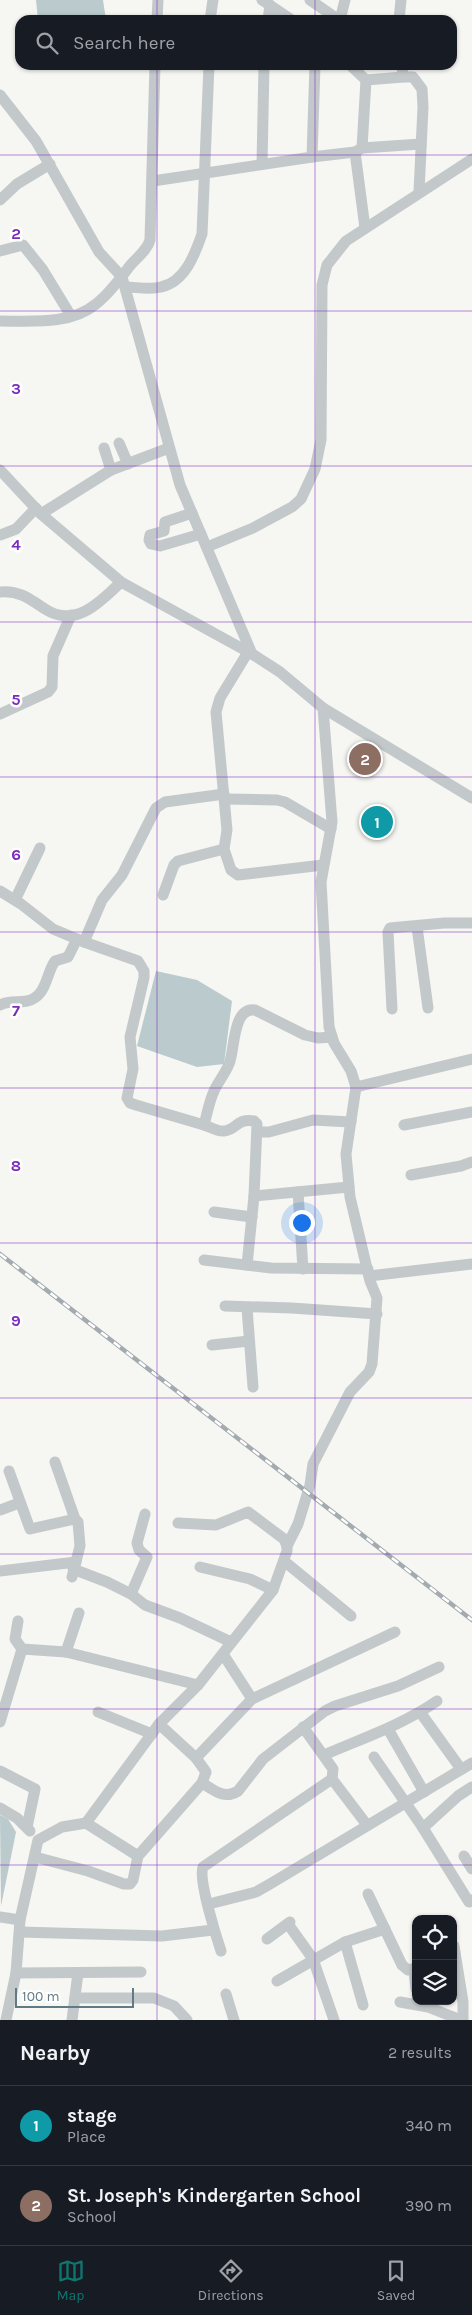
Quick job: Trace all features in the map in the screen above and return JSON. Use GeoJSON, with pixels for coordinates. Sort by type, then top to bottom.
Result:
{"type":"FeatureCollection","features":[{"type":"Feature","properties":{"kind":"street"},"geometry":{"type":"LineString","coordinates":[[157,15],[158,0]]}},
{"type":"Feature","properties":{"kind":"street"},"geometry":{"type":"LineString","coordinates":[[211,15],[213,0]]}},
{"type":"Feature","properties":{"kind":"street"},"geometry":{"type":"LineString","coordinates":[[310,0],[332,15]]}},
{"type":"Feature","properties":{"kind":"street"},"geometry":{"type":"LineString","coordinates":[[341,15],[344,0]]}},
{"type":"Feature","properties":{"kind":"street"},"geometry":{"type":"LineString","coordinates":[[400,0],[400,15]]}},
{"type":"Feature","properties":{"kind":"street"},"geometry":{"type":"LineString","coordinates":[[266,2],[267,15]]}},
{"type":"Feature","properties":{"kind":"street"},"geometry":{"type":"LineString","coordinates":[[266,2],[285,15]]}},
{"type":"Feature","properties":{"kind":"street"},"geometry":{"type":"LineString","coordinates":[[0,321],[44,321],[71,316],[96,305],[124,282],[137,257],[149,246],[153,181],[155,70]]}},
{"type":"Feature","properties":{"kind":"street"},"geometry":{"type":"LineString","coordinates":[[124,282],[161,287],[175,281],[194,257],[202,234],[209,70]]}},
{"type":"Feature","properties":{"kind":"street"},"geometry":{"type":"LineString","coordinates":[[262,164],[264,70]]}},
{"type":"Feature","properties":{"kind":"street"},"geometry":{"type":"LineString","coordinates":[[312,157],[315,70]]}},
{"type":"Feature","properties":{"kind":"street"},"geometry":{"type":"LineString","coordinates":[[355,70],[366,80],[413,77],[422,89],[422,144],[419,192]]}},
{"type":"Feature","properties":{"kind":"street"},"geometry":{"type":"LineString","coordinates":[[402,70],[403,77]]}},
{"type":"Feature","properties":{"kind":"street"},"geometry":{"type":"LineString","coordinates":[[365,228],[359,150],[366,80]]}},
{"type":"Feature","properties":{"kind":"street"},"geometry":{"type":"LineString","coordinates":[[0,95],[5,109],[36,141],[99,252],[124,282],[180,485],[250,653]]}},
{"type":"Feature","properties":{"kind":"street"},"geometry":{"type":"LineString","coordinates":[[153,181],[359,150],[422,144]]}},
{"type":"Feature","properties":{"kind":"street"},"geometry":{"type":"LineString","coordinates":[[207,547],[281,515],[301,499],[315,469],[321,440],[322,285],[327,265],[346,241],[472,158]]}},
{"type":"Feature","properties":{"kind":"street"},"geometry":{"type":"LineString","coordinates":[[0,200],[17,184],[50,164]]}},
{"type":"Feature","properties":{"kind":"street"},"geometry":{"type":"LineString","coordinates":[[0,251],[23,245],[43,270],[71,316]]}},
{"type":"Feature","properties":{"kind":"street"},"geometry":{"type":"LineString","coordinates":[[120,443],[128,464]]}},
{"type":"Feature","properties":{"kind":"street"},"geometry":{"type":"LineString","coordinates":[[104,448],[111,470]]}},
{"type":"Feature","properties":{"kind":"street"},"geometry":{"type":"LineString","coordinates":[[0,535],[16,529],[39,511],[111,470],[169,448]]}},
{"type":"Feature","properties":{"kind":"street"},"geometry":{"type":"LineString","coordinates":[[0,470],[39,511],[121,582],[250,653],[280,672],[323,708],[472,798]]}},
{"type":"Feature","properties":{"kind":"street"},"geometry":{"type":"LineString","coordinates":[[192,513],[165,522],[164,531],[153,534],[149,537],[149,540],[151,544],[160,546],[201,534]]}},
{"type":"Feature","properties":{"kind":"street"},"geometry":{"type":"LineString","coordinates":[[0,592],[11,591],[27,596],[47,610],[80,615],[121,582]]}},
{"type":"Feature","properties":{"kind":"street"},"geometry":{"type":"LineString","coordinates":[[0,714],[48,692],[52,688],[55,649],[71,615]]}},
{"type":"Feature","properties":{"kind":"street"},"geometry":{"type":"LineString","coordinates":[[250,653],[218,704],[217,722],[227,830],[224,849],[231,870],[238,875],[323,865]]}},
{"type":"Feature","properties":{"kind":"street"},"geometry":{"type":"LineString","coordinates":[[86,1823],[159,1724],[198,1685],[273,1590],[284,1561],[287,1546],[298,1524],[310,1485],[313,1464],[350,1392],[369,1372],[372,1364],[377,1298],[368,1273],[349,1186],[346,1154],[356,1087],[352,1071],[332,1037],[321,892],[323,865],[331,829],[323,708]]}},
{"type":"Feature","properties":{"kind":"street"},"geometry":{"type":"LineString","coordinates":[[0,1005],[9,1001],[27,1001],[37,995],[48,980],[54,960],[68,957],[80,940],[102,900],[122,875],[156,808],[166,802],[225,797],[277,800],[285,802],[331,829]]}},
{"type":"Feature","properties":{"kind":"street"},"geometry":{"type":"LineString","coordinates":[[15,900],[40,848]]}},
{"type":"Feature","properties":{"kind":"street"},"geometry":{"type":"LineString","coordinates":[[163,895],[174,865],[178,861],[224,849]]}},
{"type":"Feature","properties":{"kind":"street"},"geometry":{"type":"LineString","coordinates":[[0,891],[15,900],[46,925],[80,940],[138,961],[144,971],[130,1037],[134,1068],[127,1101],[136,1106],[225,1131],[246,1119],[254,1120],[257,1124],[254,1196],[247,1266]]}},
{"type":"Feature","properties":{"kind":"street"},"geometry":{"type":"LineString","coordinates":[[392,1009],[388,932],[392,927],[472,923]]}},
{"type":"Feature","properties":{"kind":"street"},"geometry":{"type":"LineString","coordinates":[[417,927],[428,1008]]}},
{"type":"Feature","properties":{"kind":"street"},"geometry":{"type":"LineString","coordinates":[[204,1125],[212,1093],[231,1060],[236,1030],[248,1010],[255,1010],[311,1036],[332,1037]]}},
{"type":"Feature","properties":{"kind":"street"},"geometry":{"type":"LineString","coordinates":[[356,1087],[472,1059]]}},
{"type":"Feature","properties":{"kind":"street"},"geometry":{"type":"LineString","coordinates":[[404,1126],[472,1112]]}},
{"type":"Feature","properties":{"kind":"street"},"geometry":{"type":"LineString","coordinates":[[258,1132],[275,1130],[313,1120],[351,1122]]}},
{"type":"Feature","properties":{"kind":"street"},"geometry":{"type":"LineString","coordinates":[[411,1175],[461,1166],[472,1162]]}},
{"type":"Feature","properties":{"kind":"street"},"geometry":{"type":"LineString","coordinates":[[254,1196],[349,1186]]}},
{"type":"Feature","properties":{"kind":"street"},"geometry":{"type":"LineString","coordinates":[[298,1192],[303,1269]]}},
{"type":"Feature","properties":{"kind":"street"},"geometry":{"type":"LineString","coordinates":[[214,1212],[252,1217]]}},
{"type":"Feature","properties":{"kind":"street"},"geometry":{"type":"LineString","coordinates":[[204,1260],[247,1266],[368,1273],[472,1264]]}},
{"type":"Feature","properties":{"kind":"street"},"geometry":{"type":"LineString","coordinates":[[225,1306],[292,1308],[377,1314]]}},
{"type":"Feature","properties":{"kind":"street"},"geometry":{"type":"LineString","coordinates":[[247,1308],[253,1387]]}},
{"type":"Feature","properties":{"kind":"street"},"geometry":{"type":"LineString","coordinates":[[212,1345],[249,1341]]}},
{"type":"Feature","properties":{"kind":"street"},"geometry":{"type":"LineString","coordinates":[[55,1462],[74,1519],[78,1522],[80,1546],[74,1570]]}},
{"type":"Feature","properties":{"kind":"street"},"geometry":{"type":"LineString","coordinates":[[9,1471],[30,1529],[74,1519]]}},
{"type":"Feature","properties":{"kind":"street"},"geometry":{"type":"LineString","coordinates":[[0,1510],[19,1503]]}},
{"type":"Feature","properties":{"kind":"street"},"geometry":{"type":"LineString","coordinates":[[178,1523],[216,1525],[248,1512],[284,1539],[287,1546]]}},
{"type":"Feature","properties":{"kind":"street"},"geometry":{"type":"LineString","coordinates":[[131,1594],[147,1557],[139,1550],[137,1543],[145,1514]]}},
{"type":"Feature","properties":{"kind":"street"},"geometry":{"type":"LineString","coordinates":[[284,1561],[351,1616]]}},
{"type":"Feature","properties":{"kind":"street"},"geometry":{"type":"LineString","coordinates":[[200,1567],[250,1579],[273,1590]]}},
{"type":"Feature","properties":{"kind":"street"},"geometry":{"type":"LineString","coordinates":[[0,1571],[74,1570],[131,1594],[145,1605],[180,1618],[231,1642]]}},
{"type":"Feature","properties":{"kind":"street"},"geometry":{"type":"LineString","coordinates":[[66,1652],[78,1613]]}},
{"type":"Feature","properties":{"kind":"street"},"geometry":{"type":"LineString","coordinates":[[18,1621],[15,1639],[22,1649]]}},
{"type":"Feature","properties":{"kind":"street"},"geometry":{"type":"LineString","coordinates":[[196,1758],[252,1699],[395,1632]]}},
{"type":"Feature","properties":{"kind":"street"},"geometry":{"type":"LineString","coordinates":[[22,1649],[66,1652],[198,1685]]}},
{"type":"Feature","properties":{"kind":"street"},"geometry":{"type":"LineString","coordinates":[[0,1722],[22,1649]]}},
{"type":"Feature","properties":{"kind":"street"},"geometry":{"type":"LineString","coordinates":[[223,1654],[252,1699]]}},
{"type":"Feature","properties":{"kind":"street"},"geometry":{"type":"LineString","coordinates":[[202,1783],[220,1794],[234,1794],[262,1759],[303,1727],[335,1706],[398,1686],[439,1667]]}},
{"type":"Feature","properties":{"kind":"street"},"geometry":{"type":"LineString","coordinates":[[324,1755],[377,1731],[388,1730],[436,1701]]}},
{"type":"Feature","properties":{"kind":"street"},"geometry":{"type":"LineString","coordinates":[[98,1712],[152,1734]]}},
{"type":"Feature","properties":{"kind":"street"},"geometry":{"type":"LineString","coordinates":[[420,1712],[461,1769]]}},
{"type":"Feature","properties":{"kind":"street"},"geometry":{"type":"LineString","coordinates":[[35,1857],[128,1885],[133,1880],[138,1856],[202,1783],[206,1771],[196,1758],[159,1724]]}},
{"type":"Feature","properties":{"kind":"street"},"geometry":{"type":"LineString","coordinates":[[221,1951],[213,1930],[209,1904],[201,1880],[201,1872],[204,1867],[332,1779],[334,1770],[303,1727]]}},
{"type":"Feature","properties":{"kind":"street"},"geometry":{"type":"LineString","coordinates":[[388,1730],[424,1792]]}},
{"type":"Feature","properties":{"kind":"street"},"geometry":{"type":"LineString","coordinates":[[374,1757],[423,1828],[471,1903]]}},
{"type":"Feature","properties":{"kind":"street"},"geometry":{"type":"LineString","coordinates":[[209,1904],[256,1892],[472,1763]]}},
{"type":"Feature","properties":{"kind":"street"},"geometry":{"type":"LineString","coordinates":[[0,1771],[35,1789],[27,1827]]}},
{"type":"Feature","properties":{"kind":"street"},"geometry":{"type":"LineString","coordinates":[[332,1779],[367,1825]]}},
{"type":"Feature","properties":{"kind":"street"},"geometry":{"type":"LineString","coordinates":[[423,1828],[458,1796],[472,1787]]}},
{"type":"Feature","properties":{"kind":"street"},"geometry":{"type":"LineString","coordinates":[[0,1808],[27,1827],[38,1840]]}},
{"type":"Feature","properties":{"kind":"street"},"geometry":{"type":"LineString","coordinates":[[38,1840],[62,1827],[86,1823],[138,1856]]}},
{"type":"Feature","properties":{"kind":"street"},"geometry":{"type":"LineString","coordinates":[[7,2020],[16,1973],[20,1926],[38,1840]]}},
{"type":"Feature","properties":{"kind":"street"},"geometry":{"type":"LineString","coordinates":[[464,1856],[472,1869]]}},
{"type":"Feature","properties":{"kind":"street"},"geometry":{"type":"LineString","coordinates":[[368,1894],[404,1969],[412,1968]]}},
{"type":"Feature","properties":{"kind":"street"},"geometry":{"type":"LineString","coordinates":[[0,1917],[20,1926],[162,1936],[213,1930]]}},
{"type":"Feature","properties":{"kind":"street"},"geometry":{"type":"LineString","coordinates":[[267,1939],[289,1923],[313,1959],[334,2020]]}},
{"type":"Feature","properties":{"kind":"street"},"geometry":{"type":"LineString","coordinates":[[277,1981],[345,1942],[385,1929]]}},
{"type":"Feature","properties":{"kind":"street"},"geometry":{"type":"LineString","coordinates":[[345,1942],[363,2005]]}},
{"type":"Feature","properties":{"kind":"street"},"geometry":{"type":"LineString","coordinates":[[423,2005],[462,2020],[463,2002],[456,1960]]}},
{"type":"Feature","properties":{"kind":"street"},"geometry":{"type":"LineString","coordinates":[[16,1973],[141,1972]]}},
{"type":"Feature","properties":{"kind":"street"},"geometry":{"type":"LineString","coordinates":[[72,2020],[78,1973]]}},
{"type":"Feature","properties":{"kind":"street"},"geometry":{"type":"LineString","coordinates":[[226,1994],[234,2020]]}},
{"type":"Feature","properties":{"kind":"street"},"geometry":{"type":"LineString","coordinates":[[75,1998],[154,1998],[174,2006],[187,2020]]}},
{"type":"Feature","properties":{"kind":"street"},"geometry":{"type":"LineString","coordinates":[[400,2002],[412,2003]]}},
{"type":"Feature","properties":{"kind":"shaded area"},"geometry":{"type":"Polygon","coordinates":[[[36,0],[103,0],[105,15],[38,15],[36,0]]]}},
{"type":"Feature","properties":{"kind":"shaded area"},"geometry":{"type":"Polygon","coordinates":[[[156,971],[197,980],[232,1001],[224,1064],[197,1067],[137,1046],[156,971]]]}},
{"type":"Feature","properties":{"kind":"shaded area"},"geometry":{"type":"Polygon","coordinates":[[[0,1815],[8,1819],[16,1832],[1,1906],[0,1815]]]}},
{"type":"Feature","properties":{"kind":"railway"},"geometry":{"type":"LineString","coordinates":[[0,1254],[472,1620]]}},
{"type":"Feature","properties":{"kind":"place","name":"St. Joseph's Kindergarten School"},"geometry":{"type":"Point","coordinates":[365,759]}},
{"type":"Feature","properties":{"kind":"place","name":"stage"},"geometry":{"type":"Point","coordinates":[377,822]}}]}
